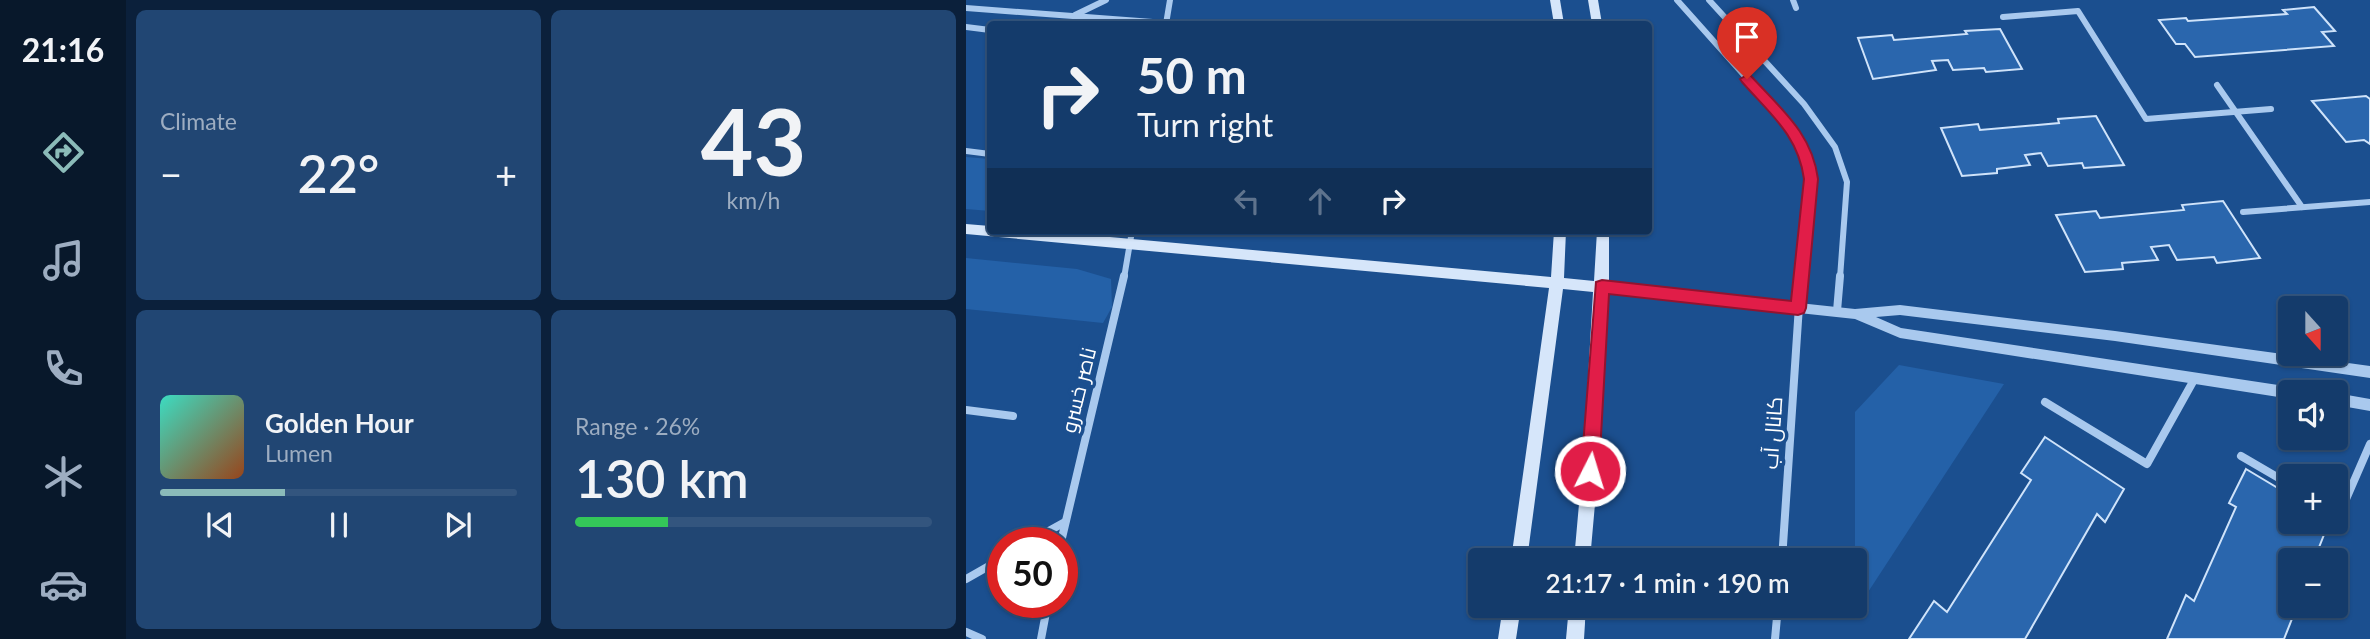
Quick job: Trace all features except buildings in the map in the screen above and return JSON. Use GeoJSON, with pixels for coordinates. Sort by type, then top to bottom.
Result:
{"type":"FeatureCollection","features":[{"type":"Feature","properties":{"kind":"main road"},"geometry":{"type":"LineString","coordinates":[[1555,0],[1558,21]]}},
{"type":"Feature","properties":{"kind":"main road"},"geometry":{"type":"LineString","coordinates":[[1593,0],[1596,21]]}},
{"type":"Feature","properties":{"kind":"main road"},"geometry":{"type":"LineString","coordinates":[[966,229],[987,230]]}},
{"type":"Feature","properties":{"kind":"main road"},"geometry":{"type":"LineString","coordinates":[[1076,235],[1131,238],[1602,287]]}},
{"type":"Feature","properties":{"kind":"main road"},"geometry":{"type":"LineString","coordinates":[[1521,548],[1557,282],[1560,235]]}},
{"type":"Feature","properties":{"kind":"main road"},"geometry":{"type":"LineString","coordinates":[[1583,548],[1602,287],[1603,235]]}},
{"type":"Feature","properties":{"kind":"main road"},"geometry":{"type":"LineString","coordinates":[[1507,639],[1510,618]]}},
{"type":"Feature","properties":{"kind":"main road"},"geometry":{"type":"LineString","coordinates":[[1574,639],[1577,618]]}},
{"type":"Feature","properties":{"kind":"street"},"geometry":{"type":"LineString","coordinates":[[1073,16],[1106,0]]}},
{"type":"Feature","properties":{"kind":"street"},"geometry":{"type":"LineString","coordinates":[[1166,21],[1170,0]]}},
{"type":"Feature","properties":{"kind":"street","name":"کانال آب"},"geometry":{"type":"LineString","coordinates":[[1676,0],[1800,138],[1808,159],[1811,179],[1798,308],[1783,548]]}},
{"type":"Feature","properties":{"kind":"street"},"geometry":{"type":"LineString","coordinates":[[1709,0],[1746,44],[1821,121],[1843,161],[1847,182],[1836,311]]}},
{"type":"Feature","properties":{"kind":"street"},"geometry":{"type":"LineString","coordinates":[[1793,0],[1796,8]]}},
{"type":"Feature","properties":{"kind":"street"},"geometry":{"type":"LineString","coordinates":[[966,8],[1131,21]]}},
{"type":"Feature","properties":{"kind":"street"},"geometry":{"type":"LineString","coordinates":[[2003,17],[2078,11],[2146,119],[2271,109]]}},
{"type":"Feature","properties":{"kind":"street"},"geometry":{"type":"LineString","coordinates":[[966,27],[987,30]]}},
{"type":"Feature","properties":{"kind":"street"},"geometry":{"type":"LineString","coordinates":[[2217,85],[2302,207]]}},
{"type":"Feature","properties":{"kind":"street"},"geometry":{"type":"LineString","coordinates":[[966,152],[987,154]]}},
{"type":"Feature","properties":{"kind":"street"},"geometry":{"type":"LineString","coordinates":[[2243,212],[2370,202]]}},
{"type":"Feature","properties":{"kind":"street","name":"ناصر خسرو"},"geometry":{"type":"LineString","coordinates":[[1064,527],[1121,294],[1131,238]]}},
{"type":"Feature","properties":{"kind":"street"},"geometry":{"type":"LineString","coordinates":[[1602,287],[1855,314],[1900,310],[2115,336],[2370,372]]}},
{"type":"Feature","properties":{"kind":"street"},"geometry":{"type":"LineString","coordinates":[[1855,314],[1900,334],[2278,391]]}},
{"type":"Feature","properties":{"kind":"street"},"geometry":{"type":"LineString","coordinates":[[2045,402],[2147,464],[2195,378]]}},
{"type":"Feature","properties":{"kind":"street"},"geometry":{"type":"LineString","coordinates":[[2348,402],[2370,405]]}},
{"type":"Feature","properties":{"kind":"street"},"geometry":{"type":"LineString","coordinates":[[966,410],[1013,416]]}},
{"type":"Feature","properties":{"kind":"street"},"geometry":{"type":"LineString","coordinates":[[2348,495],[2370,444]]}},
{"type":"Feature","properties":{"kind":"street"},"geometry":{"type":"LineString","coordinates":[[2241,456],[2278,477]]}},
{"type":"Feature","properties":{"kind":"street"},"geometry":{"type":"LineString","coordinates":[[1056,527],[1065,522]]}},
{"type":"Feature","properties":{"kind":"street"},"geometry":{"type":"LineString","coordinates":[[966,579],[987,567]]}},
{"type":"Feature","properties":{"kind":"street"},"geometry":{"type":"LineString","coordinates":[[1041,639],[1045,618]]}},
{"type":"Feature","properties":{"kind":"street"},"geometry":{"type":"LineString","coordinates":[[1775,639],[1777,618]]}},
{"type":"Feature","properties":{"kind":"street"},"geometry":{"type":"LineString","coordinates":[[966,632],[982,639]]}},
{"type":"Feature","properties":{"kind":"shaded area"},"geometry":{"type":"Polygon","coordinates":[[[966,157],[987,159],[987,211],[966,209],[966,157]]]}},
{"type":"Feature","properties":{"kind":"shaded area"},"geometry":{"type":"Polygon","coordinates":[[[966,258],[1077,269],[1111,279],[1112,307],[1103,323],[966,309],[966,258]]]}},
{"type":"Feature","properties":{"kind":"shaded area"},"geometry":{"type":"Polygon","coordinates":[[[1899,365],[2004,384],[1867,594],[1867,548],[1855,548],[1855,412],[1899,365]]]}},
{"type":"Feature","properties":{"kind":"route"},"geometry":{"type":"LineString","coordinates":[[1590,471],[1602,287],[1798,308],[1811,179],[1808,159],[1800,138],[1747,79]]}}]}
